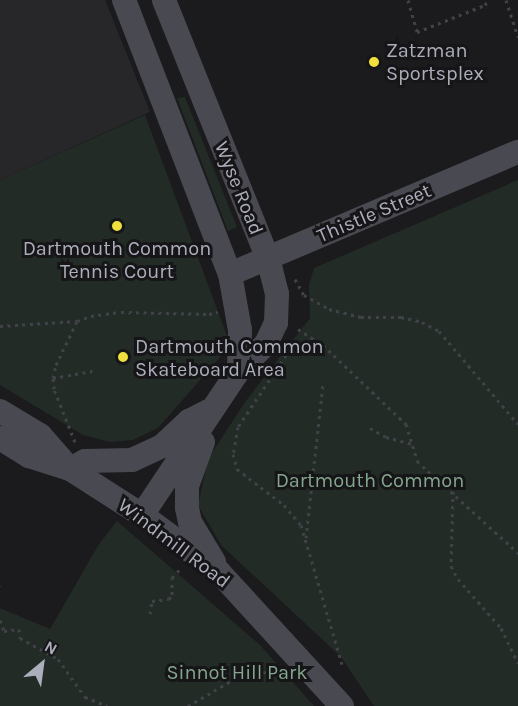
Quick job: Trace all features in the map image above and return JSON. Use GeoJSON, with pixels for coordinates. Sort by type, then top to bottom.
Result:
{"type":"FeatureCollection","features":[{"type":"Feature","properties":{"kind":"main road","name":"Wyse Road"},"geometry":{"type":"LineString","coordinates":[[124,0],[230,274],[240,330],[239,370]]}},
{"type":"Feature","properties":{"kind":"main road","name":"Wyse Road"},"geometry":{"type":"LineString","coordinates":[[142,515],[239,370],[266,344],[276,323],[277,289],[268,259],[164,0]]}},
{"type":"Feature","properties":{"kind":"main road","name":"Thistle Street"},"geometry":{"type":"LineString","coordinates":[[230,274],[518,152]]}},
{"type":"Feature","properties":{"kind":"main road"},"geometry":{"type":"LineString","coordinates":[[78,465],[132,460],[162,446],[189,421],[216,406]]}},
{"type":"Feature","properties":{"kind":"main road"},"geometry":{"type":"LineString","coordinates":[[216,406],[187,486],[187,508],[190,522],[219,572]]}},
{"type":"Feature","properties":{"kind":"main road","name":"Windmill Road"},"geometry":{"type":"LineString","coordinates":[[0,411],[40,435],[219,572],[309,667],[342,706]]}},
{"type":"Feature","properties":{"kind":"main road","name":"Windmill Road"},"geometry":{"type":"LineString","coordinates":[[0,438],[30,456],[78,465]]}},
{"type":"Feature","properties":{"kind":"path"},"geometry":{"type":"LineString","coordinates":[[408,0],[417,32],[485,5],[488,0]]}},
{"type":"Feature","properties":{"kind":"path"},"geometry":{"type":"LineString","coordinates":[[506,0],[518,37]]}},
{"type":"Feature","properties":{"kind":"path"},"geometry":{"type":"LineString","coordinates":[[294,277],[304,295],[329,309],[361,317],[401,317],[422,322],[439,331],[518,424]]}},
{"type":"Feature","properties":{"kind":"path"},"geometry":{"type":"LineString","coordinates":[[0,326],[77,321],[91,316],[121,312],[209,314],[220,311]]}},
{"type":"Feature","properties":{"kind":"path"},"geometry":{"type":"LineString","coordinates":[[77,321],[56,365],[53,378],[54,389],[78,465]]}},
{"type":"Feature","properties":{"kind":"path"},"geometry":{"type":"LineString","coordinates":[[298,329],[323,345],[406,424],[417,460],[518,553]]}},
{"type":"Feature","properties":{"kind":"path"},"geometry":{"type":"LineString","coordinates":[[286,356],[238,427],[233,454],[237,469],[284,505],[301,525],[342,664]]}},
{"type":"Feature","properties":{"kind":"path"},"geometry":{"type":"LineString","coordinates":[[53,378],[92,371]]}},
{"type":"Feature","properties":{"kind":"path"},"geometry":{"type":"LineString","coordinates":[[306,540],[323,383]]}},
{"type":"Feature","properties":{"kind":"path"},"geometry":{"type":"LineString","coordinates":[[370,428],[386,437],[412,444]]}},
{"type":"Feature","properties":{"kind":"path"},"geometry":{"type":"LineString","coordinates":[[453,491],[451,566],[458,579],[501,628],[518,663]]}},
{"type":"Feature","properties":{"kind":"path"},"geometry":{"type":"LineString","coordinates":[[150,614],[152,601],[169,599],[172,595],[172,579],[182,567],[183,545]]}},
{"type":"Feature","properties":{"kind":"path"},"geometry":{"type":"LineString","coordinates":[[0,620],[4,631],[19,629],[20,638],[58,659],[86,697],[107,706]]}},
{"type":"Feature","properties":{"kind":"path"},"geometry":{"type":"LineString","coordinates":[[188,706],[241,675],[309,667]]}},
{"type":"Feature","properties":{"kind":"shaded area"},"geometry":{"type":"Polygon","coordinates":[[[0,0],[105,0],[150,112],[0,180],[0,0]]]}},
{"type":"Feature","properties":{"kind":"green space"},"geometry":{"type":"Polygon","coordinates":[[[185,97],[237,227],[228,231],[177,98],[185,97]]]}},
{"type":"Feature","properties":{"kind":"green space"},"geometry":{"type":"Polygon","coordinates":[[[145,115],[226,333],[227,343],[222,355],[158,428],[133,440],[109,442],[83,435],[0,385],[0,180],[145,115]]]}},
{"type":"Feature","properties":{"kind":"green space","name":"Dartmouth Common"},"geometry":{"type":"Polygon","coordinates":[[[518,180],[518,706],[374,706],[341,657],[221,545],[198,505],[208,459],[245,402],[310,318],[309,285],[314,268],[518,180]]]}},
{"type":"Feature","properties":{"kind":"green space","name":"Sinnot Hill Park"},"geometry":{"type":"Polygon","coordinates":[[[117,521],[260,645],[314,706],[0,706],[0,608],[50,629],[99,544],[117,521]]]}},
{"type":"Feature","properties":{"kind":"place","name":"Zatzman Sportsplex"},"geometry":{"type":"Point","coordinates":[374,62]}},
{"type":"Feature","properties":{"kind":"place","name":"Dartmouth Common Tennis Court"},"geometry":{"type":"Point","coordinates":[117,226]}},
{"type":"Feature","properties":{"kind":"place","name":"Dartmouth Common Skateboard Area"},"geometry":{"type":"Point","coordinates":[123,357]}}]}
